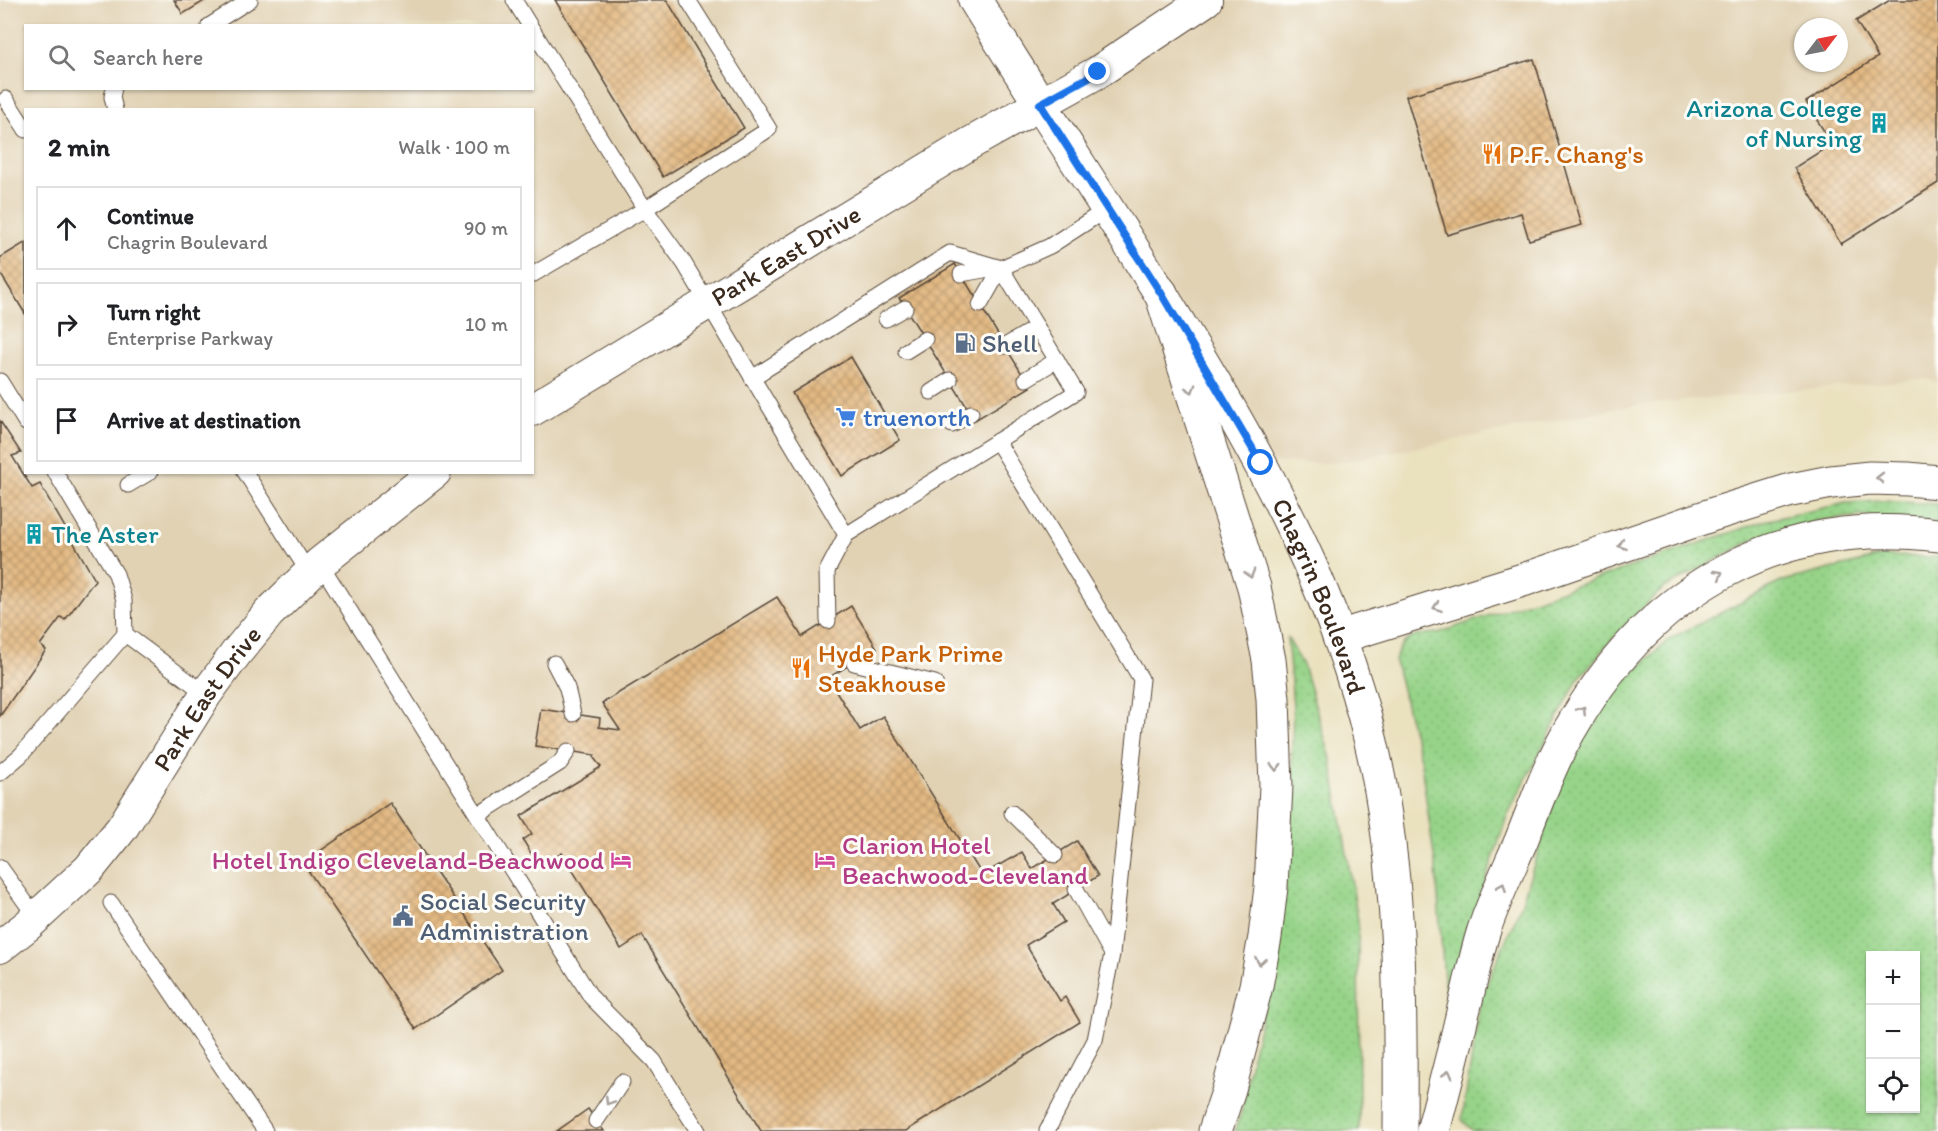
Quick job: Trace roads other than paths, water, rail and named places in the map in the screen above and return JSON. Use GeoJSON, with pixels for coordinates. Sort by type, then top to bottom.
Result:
{"type":"FeatureCollection","features":[{"type":"Feature","properties":{"kind":"main road","name":"Chagrin Boulevard"},"geometry":{"type":"LineString","coordinates":[[975,0],[1161,293],[1261,463],[1290,520],[1339,637],[1357,687],[1371,743],[1389,848],[1399,959],[1400,1131]]}},
{"type":"Feature","properties":{"kind":"main road"},"geometry":{"type":"LineString","coordinates":[[1161,293],[1254,587],[1269,660],[1274,710],[1276,786],[1271,887],[1265,937],[1254,996],[1215,1131]]}},
{"type":"Feature","properties":{"kind":"main road"},"geometry":{"type":"LineString","coordinates":[[1339,637],[1526,579],[1791,490],[1831,482],[1870,478],[1908,478],[1938,482]]}},
{"type":"Feature","properties":{"kind":"main road"},"geometry":{"type":"LineString","coordinates":[[1433,1131],[1484,932],[1554,762],[1574,722],[1617,659],[1639,634],[1692,590],[1755,556],[1792,544],[1868,531],[1905,531],[1938,535]]}},
{"type":"Feature","properties":{"kind":"street","name":"Park East Drive"},"geometry":{"type":"LineString","coordinates":[[534,409],[969,144],[1098,72],[1206,0]]}},
{"type":"Feature","properties":{"kind":"street","name":"Park East Drive"},"geometry":{"type":"LineString","coordinates":[[0,947],[89,870],[122,828],[206,694],[269,613],[315,568],[432,474]]}},
{"type":"Feature","properties":{"kind":"lane"},"geometry":{"type":"LineString","coordinates":[[212,24],[250,0]]}},
{"type":"Feature","properties":{"kind":"lane"},"geometry":{"type":"LineString","coordinates":[[514,0],[529,24]]}},
{"type":"Feature","properties":{"kind":"lane"},"geometry":{"type":"LineString","coordinates":[[534,274],[645,209],[769,129],[688,0]]}},
{"type":"Feature","properties":{"kind":"lane"},"geometry":{"type":"LineString","coordinates":[[534,32],[645,209],[684,263],[846,535]]}},
{"type":"Feature","properties":{"kind":"lane"},"geometry":{"type":"LineString","coordinates":[[114,90],[112,97],[115,108]]}},
{"type":"Feature","properties":{"kind":"lane"},"geometry":{"type":"LineString","coordinates":[[6,99],[24,127]]}},
{"type":"Feature","properties":{"kind":"lane"},"geometry":{"type":"LineString","coordinates":[[961,274],[1001,268],[1050,246],[1107,209]]}},
{"type":"Feature","properties":{"kind":"lane"},"geometry":{"type":"LineString","coordinates":[[752,378],[950,254],[1001,268],[1077,392],[846,535],[827,571],[828,621]]}},
{"type":"Feature","properties":{"kind":"lane"},"geometry":{"type":"LineString","coordinates":[[980,305],[1001,268]]}},
{"type":"Feature","properties":{"kind":"lane"},"geometry":{"type":"LineString","coordinates":[[886,319],[905,308]]}},
{"type":"Feature","properties":{"kind":"lane"},"geometry":{"type":"LineString","coordinates":[[1005,346],[1037,327]]}},
{"type":"Feature","properties":{"kind":"lane"},"geometry":{"type":"LineString","coordinates":[[906,351],[925,339]]}},
{"type":"Feature","properties":{"kind":"lane"},"geometry":{"type":"LineString","coordinates":[[1026,379],[1057,360]]}},
{"type":"Feature","properties":{"kind":"lane"},"geometry":{"type":"LineString","coordinates":[[931,392],[950,380]]}},
{"type":"Feature","properties":{"kind":"lane"},"geometry":{"type":"LineString","coordinates":[[0,381],[24,420]]}},
{"type":"Feature","properties":{"kind":"lane"},"geometry":{"type":"LineString","coordinates":[[952,425],[971,413]]}},
{"type":"Feature","properties":{"kind":"lane"},"geometry":{"type":"LineString","coordinates":[[997,441],[1141,679],[1112,954],[1095,1040],[1047,1131]]}},
{"type":"Feature","properties":{"kind":"lane"},"geometry":{"type":"LineString","coordinates":[[2,768],[21,755],[125,634],[124,600],[116,574],[56,474]]}},
{"type":"Feature","properties":{"kind":"lane"},"geometry":{"type":"LineString","coordinates":[[128,485],[147,474]]}},
{"type":"Feature","properties":{"kind":"lane"},"geometry":{"type":"LineString","coordinates":[[246,474],[315,568],[477,815],[591,997],[654,1061],[698,1131]]}},
{"type":"Feature","properties":{"kind":"lane"},"geometry":{"type":"LineString","coordinates":[[125,634],[206,694]]}},
{"type":"Feature","properties":{"kind":"lane"},"geometry":{"type":"LineString","coordinates":[[554,663],[567,688],[573,714]]}},
{"type":"Feature","properties":{"kind":"lane"},"geometry":{"type":"LineString","coordinates":[[854,663],[935,683]]}},
{"type":"Feature","properties":{"kind":"lane"},"geometry":{"type":"LineString","coordinates":[[477,815],[560,763],[568,751]]}},
{"type":"Feature","properties":{"kind":"lane"},"geometry":{"type":"LineString","coordinates":[[1012,813],[1055,855]]}},
{"type":"Feature","properties":{"kind":"lane"},"geometry":{"type":"LineString","coordinates":[[0,867],[36,917]]}},
{"type":"Feature","properties":{"kind":"lane"},"geometry":{"type":"LineString","coordinates":[[1076,890],[1112,954]]}},
{"type":"Feature","properties":{"kind":"lane"},"geometry":{"type":"LineString","coordinates":[[111,903],[266,1131]]}},
{"type":"Feature","properties":{"kind":"lane"},"geometry":{"type":"LineString","coordinates":[[596,1121],[622,1082]]}},
{"type":"Feature","properties":{"kind":"place","name":"Arizona College of Nursing"},"geometry":{"type":"Point","coordinates":[1879,123]}},
{"type":"Feature","properties":{"kind":"place","name":"P.F. Chang's"},"geometry":{"type":"Point","coordinates":[1492,154]}},
{"type":"Feature","properties":{"kind":"place","name":"Shell"},"geometry":{"type":"Point","coordinates":[965,343]}},
{"type":"Feature","properties":{"kind":"place","name":"truenorth"},"geometry":{"type":"Point","coordinates":[846,417]}},
{"type":"Feature","properties":{"kind":"place","name":"The Aster"},"geometry":{"type":"Point","coordinates":[34,534]}},
{"type":"Feature","properties":{"kind":"place","name":"Hyde Park Prime Steakhouse"},"geometry":{"type":"Point","coordinates":[801,668]}},
{"type":"Feature","properties":{"kind":"place","name":"Hotel Indigo Cleveland-Beachwood"},"geometry":{"type":"Point","coordinates":[621,860]}},
{"type":"Feature","properties":{"kind":"place","name":"Clarion Hotel Beachwood-Cleveland"},"geometry":{"type":"Point","coordinates":[825,860]}},
{"type":"Feature","properties":{"kind":"place","name":"Social Security Administration"},"geometry":{"type":"Point","coordinates":[403,916]}}]}
